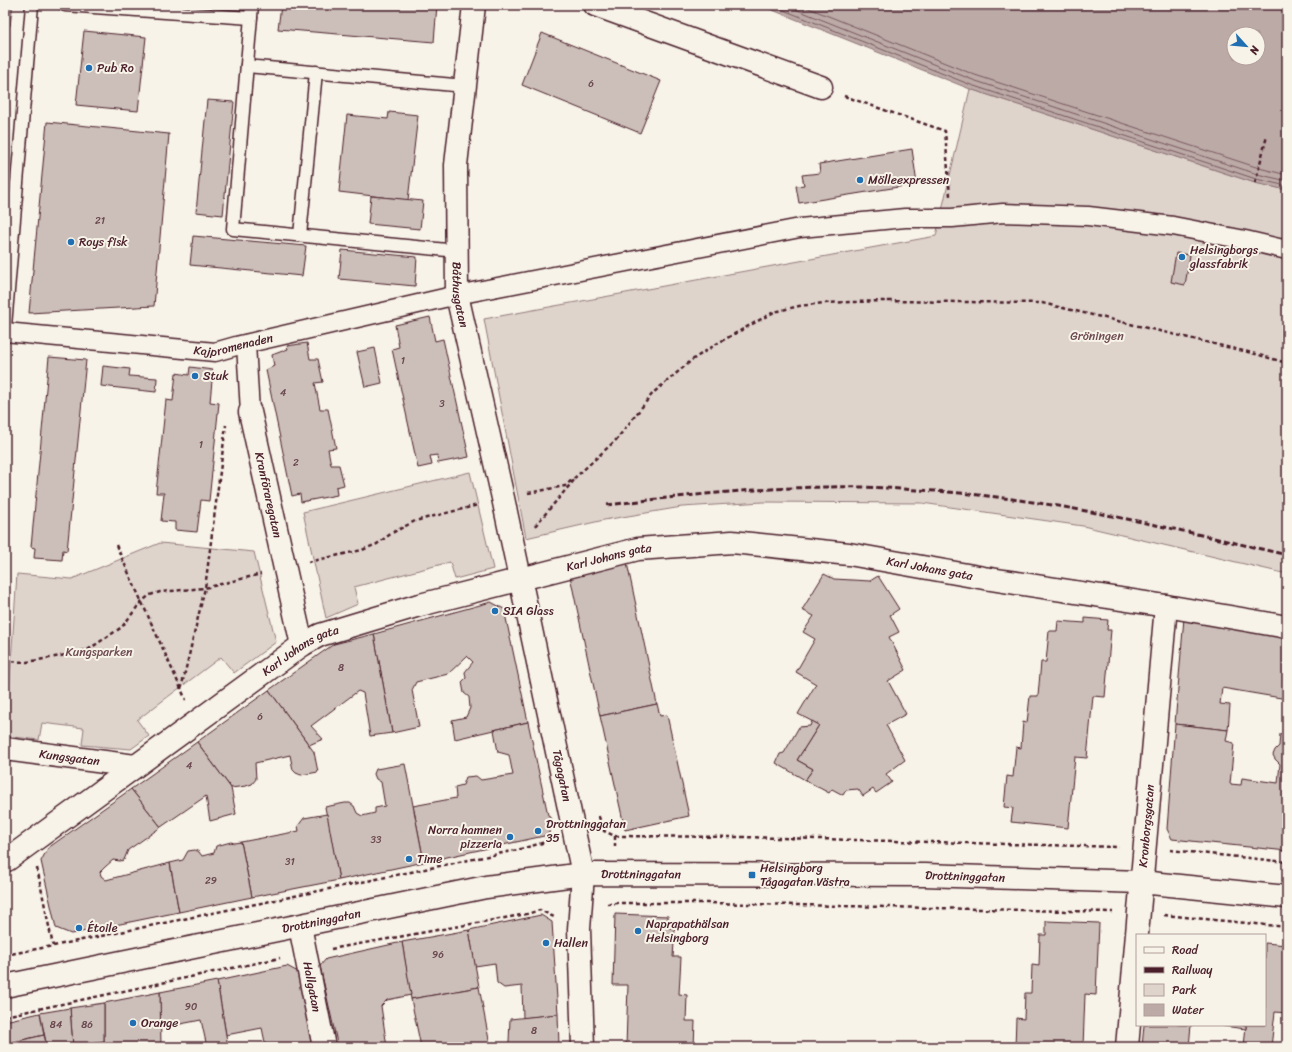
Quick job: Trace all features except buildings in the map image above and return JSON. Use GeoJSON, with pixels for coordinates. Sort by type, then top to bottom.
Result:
{"type":"FeatureCollection","features":[{"type":"Feature","properties":{"kind":"street","name":"Båthusgatan"},"geometry":{"type":"LineString","coordinates":[[474,5],[456,165],[458,295],[503,498],[519,579]]}},
{"type":"Feature","properties":{"kind":"street"},"geometry":{"type":"LineString","coordinates":[[594,5],[820,87]]}},
{"type":"Feature","properties":{"kind":"street","name":"Kajpromenaden"},"geometry":{"type":"LineString","coordinates":[[5,332],[215,352],[458,295],[800,228],[905,218],[952,218],[1002,213],[1088,216],[1173,226],[1287,250]]}},
{"type":"Feature","properties":{"kind":"street","name":"Kranföraregatan"},"geometry":{"type":"LineString","coordinates":[[246,344],[250,412],[302,644]]}},
{"type":"Feature","properties":{"kind":"street","name":"Karl Johans gata"},"geometry":{"type":"LineString","coordinates":[[7,860],[302,644],[320,635],[416,606],[638,549],[732,542],[849,554],[984,578],[1166,606],[1287,627]]}},
{"type":"Feature","properties":{"kind":"street","name":"Tågagatan"},"geometry":{"type":"LineString","coordinates":[[519,579],[582,874],[579,929],[583,1047]]}},
{"type":"Feature","properties":{"kind":"street","name":"Kronborgsgatan"},"geometry":{"type":"LineString","coordinates":[[1136,934],[1166,606]]}},
{"type":"Feature","properties":{"kind":"street","name":"Kungsgatan"},"geometry":{"type":"LineString","coordinates":[[5,750],[135,766]]}},
{"type":"Feature","properties":{"kind":"street","name":"Drottninggatan"},"geometry":{"type":"LineString","coordinates":[[5,986],[486,887],[582,874],[924,875],[1141,882],[1287,897]]}},
{"type":"Feature","properties":{"kind":"street","name":"Hallgatan"},"geometry":{"type":"LineString","coordinates":[[300,926],[324,1047]]}},
{"type":"Feature","properties":{"kind":"street","name":"Kronborgsgatan"},"geometry":{"type":"LineString","coordinates":[[1127,1047],[1136,937]]}},
{"type":"Feature","properties":{"kind":"lane"},"geometry":{"type":"LineString","coordinates":[[5,326],[32,5]]}},
{"type":"Feature","properties":{"kind":"lane"},"geometry":{"type":"LineString","coordinates":[[64,5],[104,6],[251,18]]}},
{"type":"Feature","properties":{"kind":"lane"},"geometry":{"type":"LineString","coordinates":[[252,5],[233,229],[457,251]]}},
{"type":"Feature","properties":{"kind":"lane"},"geometry":{"type":"LineString","coordinates":[[247,66],[465,86]]}},
{"type":"Feature","properties":{"kind":"lane"},"geometry":{"type":"LineString","coordinates":[[300,235],[316,72]]}},
{"type":"Feature","properties":{"kind":"path"},"geometry":{"type":"LineString","coordinates":[[820,87],[945,131],[952,218]]}},
{"type":"Feature","properties":{"kind":"path"},"geometry":{"type":"LineString","coordinates":[[1255,182],[1267,136]]}},
{"type":"Feature","properties":{"kind":"path"},"geometry":{"type":"LineString","coordinates":[[5,660],[27,662],[66,656],[89,649],[122,627],[141,602],[150,595],[160,592],[205,588],[284,567],[362,550],[377,544],[392,533],[415,521],[503,498],[565,486],[616,440],[653,393],[692,360],[718,343],[774,312],[798,306],[823,303],[884,301],[1042,303],[1252,353],[1287,363]]}},
{"type":"Feature","properties":{"kind":"path"},"geometry":{"type":"LineString","coordinates":[[181,689],[205,588],[226,424]]}},
{"type":"Feature","properties":{"kind":"path"},"geometry":{"type":"LineString","coordinates":[[514,551],[579,474]]}},
{"type":"Feature","properties":{"kind":"path"},"geometry":{"type":"LineString","coordinates":[[116,545],[187,701]]}},
{"type":"Feature","properties":{"kind":"path"},"geometry":{"type":"LineString","coordinates":[[31,842],[53,946]]}},
{"type":"Feature","properties":{"kind":"path"},"geometry":{"type":"LineString","coordinates":[[922,842],[972,843]]}},
{"type":"Feature","properties":{"kind":"path"},"geometry":{"type":"LineString","coordinates":[[928,842],[928,847]]}},
{"type":"Feature","properties":{"kind":"path"},"geometry":{"type":"LineString","coordinates":[[749,901],[749,909]]}},
{"type":"Feature","properties":{"kind":"path"},"geometry":{"type":"LineString","coordinates":[[602,907],[608,903],[749,904],[1138,913],[1287,927]]}},
{"type":"Feature","properties":{"kind":"path"},"geometry":{"type":"LineString","coordinates":[[5,1016],[305,953],[527,914],[540,910],[554,917],[555,929],[579,929]]}},
{"type":"Feature","properties":{"kind":"green space","name":"Gröningen"},"geometry":{"type":"Polygon","coordinates":[[[970,89],[1255,183],[1287,190],[1287,574],[1083,526],[922,503],[763,502],[682,507],[604,520],[526,538],[484,319],[936,236],[970,89]]]}},
{"type":"Feature","properties":{"kind":"green space"},"geometry":{"type":"Polygon","coordinates":[[[470,472],[493,569],[455,579],[450,562],[354,587],[358,604],[326,618],[303,512],[470,472]]]}},
{"type":"Feature","properties":{"kind":"green space","name":"Kungsparken"},"geometry":{"type":"Polygon","coordinates":[[[160,543],[254,552],[276,642],[234,673],[221,657],[137,720],[149,736],[131,749],[82,745],[84,728],[42,723],[39,740],[6,736],[17,574],[72,579],[160,543]]]}},
{"type":"Feature","properties":{"kind":"water"},"geometry":{"type":"Polygon","coordinates":[[[5,5],[13,5],[10,26],[5,26],[5,5]]]}},
{"type":"Feature","properties":{"kind":"water"},"geometry":{"type":"Polygon","coordinates":[[[760,5],[1287,5],[1287,190],[1255,183],[970,89],[760,5]]]}},
{"type":"Feature","properties":{"kind":"railway"},"geometry":{"type":"LineString","coordinates":[[607,505],[717,493],[800,488],[861,487],[963,493],[1103,514],[1287,555]]}},
{"type":"Feature","properties":{"kind":"place","name":"Pub Ro"},"geometry":{"type":"Point","coordinates":[89,68]}},
{"type":"Feature","properties":{"kind":"place","name":"Mölleexpressen"},"geometry":{"type":"Point","coordinates":[860,180]}},
{"type":"Feature","properties":{"kind":"place","name":"Roys fisk"},"geometry":{"type":"Point","coordinates":[71,242]}},
{"type":"Feature","properties":{"kind":"place","name":"Helsingborgs glassfabrik"},"geometry":{"type":"Point","coordinates":[1182,257]}},
{"type":"Feature","properties":{"kind":"place","name":"Stuk"},"geometry":{"type":"Point","coordinates":[195,376]}},
{"type":"Feature","properties":{"kind":"place","name":"SIA Glass"},"geometry":{"type":"Point","coordinates":[495,611]}},
{"type":"Feature","properties":{"kind":"place","name":"Drottninggatan 35"},"geometry":{"type":"Point","coordinates":[538,831]}},
{"type":"Feature","properties":{"kind":"place","name":"Norra hamnen pizzeria"},"geometry":{"type":"Point","coordinates":[510,837]}},
{"type":"Feature","properties":{"kind":"place","name":"Time"},"geometry":{"type":"Point","coordinates":[409,859]}},
{"type":"Feature","properties":{"kind":"place","name":"Helsingborg Tågagatan Västra"},"geometry":{"type":"Point","coordinates":[752,875]}},
{"type":"Feature","properties":{"kind":"place","name":"Étoile"},"geometry":{"type":"Point","coordinates":[79,928]}},
{"type":"Feature","properties":{"kind":"place","name":"Naprapathälsan Helsingborg"},"geometry":{"type":"Point","coordinates":[638,931]}},
{"type":"Feature","properties":{"kind":"place","name":"Hallen"},"geometry":{"type":"Point","coordinates":[546,943]}},
{"type":"Feature","properties":{"kind":"place","name":"Orange"},"geometry":{"type":"Point","coordinates":[133,1023]}}]}
